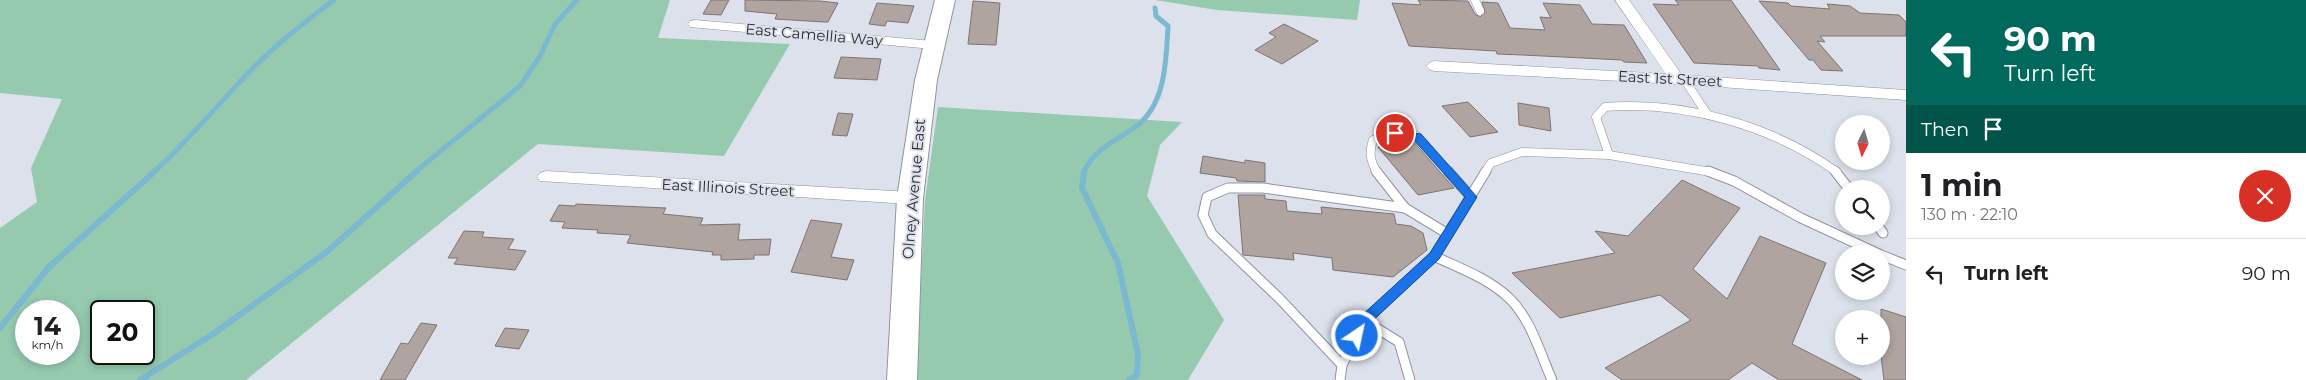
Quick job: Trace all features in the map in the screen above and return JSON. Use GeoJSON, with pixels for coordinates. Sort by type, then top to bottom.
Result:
{"type":"FeatureCollection","features":[{"type":"Feature","properties":{"kind":"main road","name":"Olney Avenue East"},"geometry":{"type":"LineString","coordinates":[[902,380],[910,198],[925,88],[945,0]]}},
{"type":"Feature","properties":{"kind":"street"},"geometry":{"type":"LineString","coordinates":[[1622,0],[1680,79]]}},
{"type":"Feature","properties":{"kind":"street","name":"East Camellia Way"},"geometry":{"type":"LineString","coordinates":[[695,24],[934,45]]}},
{"type":"Feature","properties":{"kind":"street","name":"East 1st Street"},"geometry":{"type":"LineString","coordinates":[[1434,66],[1680,79],[1906,95]]}},
{"type":"Feature","properties":{"kind":"street","name":"East Illinois Street"},"geometry":{"type":"LineString","coordinates":[[546,178],[910,198]]}},
{"type":"Feature","properties":{"kind":"lane"},"geometry":{"type":"LineString","coordinates":[[1474,0],[1480,11]]}},
{"type":"Feature","properties":{"kind":"lane"},"geometry":{"type":"LineString","coordinates":[[1680,79],[1707,114]]}},
{"type":"Feature","properties":{"kind":"lane"},"geometry":{"type":"LineString","coordinates":[[1609,155],[1596,117],[1605,107],[1633,104],[1707,114],[1799,150],[1837,172],[1843,180]]}},
{"type":"Feature","properties":{"kind":"lane"},"geometry":{"type":"LineString","coordinates":[[1448,234],[1405,208],[1370,164],[1368,149],[1373,140],[1395,133],[1417,136],[1471,197]]}},
{"type":"Feature","properties":{"kind":"lane"},"geometry":{"type":"LineString","coordinates":[[1340,380],[1342,364],[1364,321],[1434,256],[1492,163],[1522,152],[1609,155],[1686,166],[1717,174],[1734,181],[1801,218],[1860,245]]}},
{"type":"Feature","properties":{"kind":"lane"},"geometry":{"type":"LineString","coordinates":[[1342,364],[1280,299],[1212,234],[1203,215],[1207,197],[1228,188],[1263,188],[1405,208]]}},
{"type":"Feature","properties":{"kind":"lane"},"geometry":{"type":"LineString","coordinates":[[1434,256],[1485,281],[1508,298],[1518,309],[1552,380]]}},
{"type":"Feature","properties":{"kind":"lane"},"geometry":{"type":"LineString","coordinates":[[1890,258],[1906,265]]}},
{"type":"Feature","properties":{"kind":"lane"},"geometry":{"type":"LineString","coordinates":[[1364,321],[1399,342],[1410,380]]}},
{"type":"Feature","properties":{"kind":"green space"},"geometry":{"type":"Polygon","coordinates":[[[0,0],[670,0],[658,38],[790,44],[724,156],[538,144],[246,380],[0,380],[0,228],[37,202],[31,168],[62,99],[0,93],[0,0]]]}},
{"type":"Feature","properties":{"kind":"green space"},"geometry":{"type":"Polygon","coordinates":[[[1155,0],[1360,0],[1357,20],[1217,10],[1155,0]]]}},
{"type":"Feature","properties":{"kind":"green space"},"geometry":{"type":"Polygon","coordinates":[[[938,107],[1182,122],[1160,145],[1147,196],[1224,320],[1188,380],[916,380],[925,200],[938,107]]]}},
{"type":"Feature","properties":{"kind":"building"},"geometry":{"type":"Polygon","coordinates":[[[711,0],[729,0],[721,15],[703,14],[711,0]]]}},
{"type":"Feature","properties":{"kind":"building"},"geometry":{"type":"Polygon","coordinates":[[[745,0],[838,3],[828,22],[824,22],[775,19],[777,14],[745,11],[745,0]]]}},
{"type":"Feature","properties":{"kind":"building"},"geometry":{"type":"Polygon","coordinates":[[[1418,0],[1468,1],[1475,14],[1480,17],[1485,12],[1482,2],[1498,3],[1510,28],[1545,30],[1540,17],[1551,18],[1543,3],[1580,5],[1592,24],[1624,25],[1647,63],[1497,54],[1496,51],[1409,46],[1392,3],[1421,5],[1418,0]]]}},
{"type":"Feature","properties":{"kind":"building"},"geometry":{"type":"Polygon","coordinates":[[[1675,0],[1731,0],[1780,70],[1759,68],[1758,66],[1694,63],[1653,4],[1679,5],[1675,0]]]}},
{"type":"Feature","properties":{"kind":"building"},"geometry":{"type":"Polygon","coordinates":[[[973,1],[1000,3],[996,45],[968,44],[973,1]]]}},
{"type":"Feature","properties":{"kind":"building"},"geometry":{"type":"Polygon","coordinates":[[[1759,1],[1830,9],[1827,4],[1850,6],[1860,13],[1899,15],[1906,22],[1906,36],[1820,36],[1825,42],[1817,41],[1843,71],[1821,70],[1813,60],[1809,60],[1759,1]]]}},
{"type":"Feature","properties":{"kind":"building"},"geometry":{"type":"Polygon","coordinates":[[[877,3],[914,6],[908,23],[887,21],[885,26],[869,24],[877,3]]]}},
{"type":"Feature","properties":{"kind":"building"},"geometry":{"type":"Polygon","coordinates":[[[1284,24],[1318,41],[1282,64],[1255,50],[1276,37],[1269,33],[1284,24]]]}},
{"type":"Feature","properties":{"kind":"building"},"geometry":{"type":"Polygon","coordinates":[[[841,57],[881,59],[877,80],[834,78],[841,57]]]}},
{"type":"Feature","properties":{"kind":"building"},"geometry":{"type":"Polygon","coordinates":[[[1468,102],[1498,132],[1470,137],[1442,106],[1468,102]]]}},
{"type":"Feature","properties":{"kind":"building"},"geometry":{"type":"Polygon","coordinates":[[[1518,103],[1549,108],[1551,131],[1519,125],[1518,103]]]}},
{"type":"Feature","properties":{"kind":"building"},"geometry":{"type":"Polygon","coordinates":[[[838,113],[853,114],[847,136],[832,135],[838,113]]]}},
{"type":"Feature","properties":{"kind":"building"},"geometry":{"type":"Polygon","coordinates":[[[1392,140],[1413,141],[1454,188],[1418,195],[1378,147],[1395,144],[1392,140]]]}},
{"type":"Feature","properties":{"kind":"building"},"geometry":{"type":"Polygon","coordinates":[[[1203,156],[1245,163],[1245,160],[1265,163],[1265,182],[1237,181],[1236,178],[1200,173],[1203,156]]]}},
{"type":"Feature","properties":{"kind":"building"},"geometry":{"type":"Polygon","coordinates":[[[1682,180],[1740,208],[1693,269],[1727,299],[1760,236],[1826,263],[1792,344],[1862,380],[1779,380],[1752,363],[1728,380],[1622,380],[1605,368],[1691,320],[1660,295],[1560,318],[1512,273],[1615,253],[1595,231],[1628,236],[1682,180]]]}},
{"type":"Feature","properties":{"kind":"building"},"geometry":{"type":"Polygon","coordinates":[[[1238,195],[1265,195],[1265,199],[1286,201],[1287,211],[1322,214],[1321,207],[1394,214],[1396,224],[1411,226],[1423,233],[1427,250],[1393,277],[1333,270],[1332,258],[1293,253],[1294,260],[1243,255],[1238,195]]]}},
{"type":"Feature","properties":{"kind":"building"},"geometry":{"type":"Polygon","coordinates":[[[576,204],[666,208],[663,214],[703,218],[700,225],[740,224],[738,240],[771,239],[769,255],[754,255],[754,259],[721,260],[721,255],[712,255],[713,252],[627,243],[631,235],[597,233],[598,230],[562,228],[565,222],[550,221],[559,205],[575,206],[576,204]]]}},
{"type":"Feature","properties":{"kind":"building"},"geometry":{"type":"Polygon","coordinates":[[[811,220],[842,224],[831,257],[854,260],[847,280],[791,272],[811,220]]]}},
{"type":"Feature","properties":{"kind":"building"},"geometry":{"type":"Polygon","coordinates":[[[464,231],[484,232],[482,237],[514,239],[508,249],[526,251],[515,270],[454,264],[458,258],[448,258],[464,231]]]}},
{"type":"Feature","properties":{"kind":"building"},"geometry":{"type":"Polygon","coordinates":[[[1890,312],[1906,317],[1906,380],[1884,380],[1882,365],[1890,365],[1890,312]]]}},
{"type":"Feature","properties":{"kind":"building"},"geometry":{"type":"Polygon","coordinates":[[[421,323],[437,325],[405,380],[380,380],[401,343],[408,344],[421,323]]]}},
{"type":"Feature","properties":{"kind":"building"},"geometry":{"type":"Polygon","coordinates":[[[505,328],[529,330],[519,349],[495,346],[505,328]]]}},
{"type":"Feature","properties":{"kind":"waterway"},"geometry":{"type":"LineString","coordinates":[[154,172],[180,147],[263,58],[334,0]]}},
{"type":"Feature","properties":{"kind":"waterway"},"geometry":{"type":"LineString","coordinates":[[415,172],[520,86],[539,58],[555,24],[577,0]]}},
{"type":"Feature","properties":{"kind":"waterway"},"geometry":{"type":"LineString","coordinates":[[1084,172],[1093,157],[1134,128],[1145,119],[1153,108],[1165,68],[1168,26],[1156,16],[1155,8]]}},
{"type":"Feature","properties":{"kind":"waterway"},"geometry":{"type":"LineString","coordinates":[[0,328],[49,267],[155,171]]}},
{"type":"Feature","properties":{"kind":"waterway"},"geometry":{"type":"LineString","coordinates":[[140,380],[213,334],[328,251],[417,171]]}},
{"type":"Feature","properties":{"kind":"waterway"},"geometry":{"type":"LineString","coordinates":[[1084,171],[1082,188],[1118,263],[1138,354],[1137,375],[1129,380]]}},
{"type":"Feature","properties":{"kind":"route"},"geometry":{"type":"LineString","coordinates":[[1357,336],[1364,321],[1434,256],[1471,197],[1417,136],[1395,133]]}}]}
